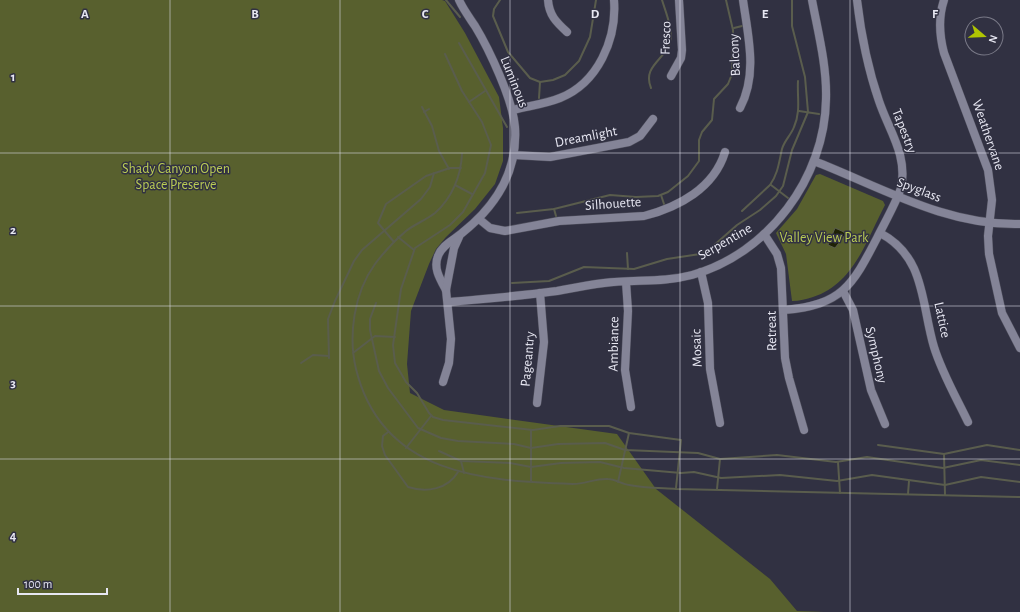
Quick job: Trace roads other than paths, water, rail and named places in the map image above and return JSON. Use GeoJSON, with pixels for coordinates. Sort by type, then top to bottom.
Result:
{"type":"FeatureCollection","features":[{"type":"Feature","properties":{"kind":"street","name":"Luminous"},"geometry":{"type":"LineString","coordinates":[[443,382],[451,348],[451,326],[446,290],[437,271],[436,260],[444,247],[461,235],[479,219],[501,192],[509,174],[514,155],[515,135],[513,110],[506,91],[481,37],[458,0]]}},
{"type":"Feature","properties":{"kind":"street"},"geometry":{"type":"LineString","coordinates":[[548,0],[554,20],[567,32]]}},
{"type":"Feature","properties":{"kind":"street"},"geometry":{"type":"LineString","coordinates":[[513,110],[561,98],[583,84],[591,76],[599,66],[612,28],[614,0]]}},
{"type":"Feature","properties":{"kind":"street","name":"Fresco"},"geometry":{"type":"LineString","coordinates":[[671,76],[681,58],[682,50],[679,0]]}},
{"type":"Feature","properties":{"kind":"street","name":"Balcony"},"geometry":{"type":"LineString","coordinates":[[740,108],[746,96],[750,76],[749,45],[743,0]]}},
{"type":"Feature","properties":{"kind":"street","name":"Serpentine"},"geometry":{"type":"LineString","coordinates":[[448,302],[540,293],[605,283],[661,281],[701,272],[732,257],[764,234],[780,218],[795,197],[814,161],[822,133],[826,98],[824,66],[812,0]]}},
{"type":"Feature","properties":{"kind":"street","name":"Tapestry"},"geometry":{"type":"LineString","coordinates":[[784,310],[815,306],[843,291],[859,273],[898,197],[902,183],[902,157],[879,102],[870,73],[857,0]]}},
{"type":"Feature","properties":{"kind":"street","name":"Weathervane"},"geometry":{"type":"LineString","coordinates":[[944,0],[939,21],[944,53],[988,170],[992,200],[989,222],[989,254],[1000,308],[1007,326],[1020,348]]}},
{"type":"Feature","properties":{"kind":"street","name":"Dreamlight"},"geometry":{"type":"LineString","coordinates":[[514,155],[550,157],[629,142],[640,136],[653,119]]}},
{"type":"Feature","properties":{"kind":"street","name":"Silhouette"},"geometry":{"type":"LineString","coordinates":[[479,219],[490,228],[505,231],[559,221],[644,216],[655,213],[687,199],[699,190],[717,172],[725,152]]}},
{"type":"Feature","properties":{"kind":"street","name":"Spyglass"},"geometry":{"type":"LineString","coordinates":[[814,161],[898,197],[945,214],[989,222],[1020,224]]}},
{"type":"Feature","properties":{"kind":"street","name":"Lattice"},"geometry":{"type":"LineString","coordinates":[[880,233],[899,247],[914,269],[921,285],[931,334],[938,358],[968,422]]}},
{"type":"Feature","properties":{"kind":"street","name":"Retreat"},"geometry":{"type":"LineString","coordinates":[[764,234],[774,248],[780,261],[783,278],[786,363],[791,388],[804,430]]}},
{"type":"Feature","properties":{"kind":"street","name":"Luminous"},"geometry":{"type":"LineString","coordinates":[[446,290],[454,248],[461,235]]}},
{"type":"Feature","properties":{"kind":"street","name":"Mosaic"},"geometry":{"type":"LineString","coordinates":[[701,272],[708,303],[710,369],[720,423]]}},
{"type":"Feature","properties":{"kind":"street","name":"Ambiance"},"geometry":{"type":"LineString","coordinates":[[626,282],[628,311],[625,362],[630,407]]}},
{"type":"Feature","properties":{"kind":"street","name":"Symphony"},"geometry":{"type":"LineString","coordinates":[[843,291],[853,310],[869,385],[884,424]]}},
{"type":"Feature","properties":{"kind":"street","name":"Pageantry"},"geometry":{"type":"LineString","coordinates":[[537,403],[544,342],[540,293]]}},
{"type":"Feature","properties":{"kind":"waterway"},"geometry":{"type":"LineString","coordinates":[[446,0],[460,17]]}},
{"type":"Feature","properties":{"kind":"waterway"},"geometry":{"type":"LineString","coordinates":[[500,0],[494,9],[493,16],[508,52],[530,78],[540,82],[553,80],[565,75],[579,61],[590,37],[596,0]]}},
{"type":"Feature","properties":{"kind":"waterway"},"geometry":{"type":"LineString","coordinates":[[651,88],[649,74],[664,54],[671,37],[669,21],[662,0]]}},
{"type":"Feature","properties":{"kind":"waterway"},"geometry":{"type":"LineString","coordinates":[[517,213],[554,209],[610,195],[636,197],[658,196],[668,192],[688,176],[699,161],[699,140],[702,132],[712,120],[714,99],[728,84],[732,74],[733,30],[726,0]]}},
{"type":"Feature","properties":{"kind":"waterway"},"geometry":{"type":"LineString","coordinates":[[512,283],[549,281],[584,267],[634,269],[667,259],[700,254],[712,247],[737,225],[760,210],[776,196],[783,186],[792,150],[808,112],[805,77],[792,26],[792,0]]}},
{"type":"Feature","properties":{"kind":"waterway"},"geometry":{"type":"LineString","coordinates":[[734,28],[742,26]]}},
{"type":"Feature","properties":{"kind":"waterway"},"geometry":{"type":"LineString","coordinates":[[459,43],[507,127]]}},
{"type":"Feature","properties":{"kind":"waterway"},"geometry":{"type":"LineString","coordinates":[[445,54],[462,91],[482,122],[491,145],[485,173],[463,212],[450,225],[415,248],[401,289],[393,345],[395,363],[406,382],[417,393],[429,413],[433,417],[443,420],[533,430],[560,426],[609,426],[629,433],[681,440],[676,488]]}},
{"type":"Feature","properties":{"kind":"waterway"},"geometry":{"type":"LineString","coordinates":[[502,62],[511,56]]}},
{"type":"Feature","properties":{"kind":"waterway"},"geometry":{"type":"LineString","coordinates":[[742,211],[770,185],[775,177],[783,146],[793,130],[796,121],[798,110],[798,81]]}},
{"type":"Feature","properties":{"kind":"waterway"},"geometry":{"type":"LineString","coordinates":[[539,98],[540,82]]}},
{"type":"Feature","properties":{"kind":"waterway"},"geometry":{"type":"LineString","coordinates":[[469,102],[485,91]]}},
{"type":"Feature","properties":{"kind":"waterway"},"geometry":{"type":"LineString","coordinates":[[422,107],[432,126],[439,151],[449,169]]}},
{"type":"Feature","properties":{"kind":"waterway"},"geometry":{"type":"LineString","coordinates":[[424,112],[429,109]]}},
{"type":"Feature","properties":{"kind":"waterway"},"geometry":{"type":"LineString","coordinates":[[799,111],[819,114]]}},
{"type":"Feature","properties":{"kind":"waterway"},"geometry":{"type":"LineString","coordinates":[[462,154],[458,178],[451,194],[435,213],[409,229],[389,247],[378,260],[368,275],[362,288],[355,315],[353,342],[356,369],[369,404],[388,431],[412,451],[440,465],[472,474],[505,480],[539,483],[573,484],[608,479],[635,486],[676,489],[1020,497]]}},
{"type":"Feature","properties":{"kind":"waterway"},"geometry":{"type":"LineString","coordinates":[[394,242],[378,223],[386,204],[426,176],[450,168],[461,168]]}},
{"type":"Feature","properties":{"kind":"waterway"},"geometry":{"type":"LineString","coordinates":[[329,358],[328,319],[354,261],[362,250],[421,199],[430,187],[434,173]]}},
{"type":"Feature","properties":{"kind":"waterway"},"geometry":{"type":"LineString","coordinates":[[455,185],[472,194]]}},
{"type":"Feature","properties":{"kind":"waterway"},"geometry":{"type":"LineString","coordinates":[[771,185],[788,198]]}},
{"type":"Feature","properties":{"kind":"waterway"},"geometry":{"type":"LineString","coordinates":[[661,195],[664,204]]}},
{"type":"Feature","properties":{"kind":"waterway"},"geometry":{"type":"LineString","coordinates":[[554,209],[556,216]]}},
{"type":"Feature","properties":{"kind":"waterway"},"geometry":{"type":"LineString","coordinates":[[398,237],[414,250]]}},
{"type":"Feature","properties":{"kind":"waterway"},"geometry":{"type":"LineString","coordinates":[[627,253],[628,269]]}},
{"type":"Feature","properties":{"kind":"waterway"},"geometry":{"type":"LineString","coordinates":[[376,303],[370,319],[370,330],[379,371],[388,388],[418,428],[441,438],[458,441],[514,444],[531,448],[558,444],[605,443],[625,450],[698,453],[720,459],[777,455],[836,462],[867,457],[943,468],[981,460],[1020,465]]}},
{"type":"Feature","properties":{"kind":"waterway"},"geometry":{"type":"LineString","coordinates":[[353,353],[375,336],[395,337]]}},
{"type":"Feature","properties":{"kind":"waterway"},"geometry":{"type":"LineString","coordinates":[[301,363],[313,355],[329,356]]}},
{"type":"Feature","properties":{"kind":"waterway"},"geometry":{"type":"LineString","coordinates":[[406,448],[431,416]]}},
{"type":"Feature","properties":{"kind":"waterway"},"geometry":{"type":"LineString","coordinates":[[531,430],[531,481]]}},
{"type":"Feature","properties":{"kind":"waterway"},"geometry":{"type":"LineString","coordinates":[[388,432],[383,436],[382,446],[385,455],[408,487],[422,490],[443,486],[454,478],[458,472]]}},
{"type":"Feature","properties":{"kind":"waterway"},"geometry":{"type":"LineString","coordinates":[[618,482],[629,433]]}},
{"type":"Feature","properties":{"kind":"waterway"},"geometry":{"type":"LineString","coordinates":[[878,445],[944,454],[987,445],[1020,450]]}},
{"type":"Feature","properties":{"kind":"waterway"},"geometry":{"type":"LineString","coordinates":[[439,451],[461,461],[510,463],[531,467],[561,463],[600,462],[624,468],[681,473],[694,472],[721,478],[780,475],[837,481],[872,475],[945,485],[981,477],[1020,482]]}},
{"type":"Feature","properties":{"kind":"waterway"},"geometry":{"type":"LineString","coordinates":[[944,454],[945,495]]}},
{"type":"Feature","properties":{"kind":"waterway"},"geometry":{"type":"LineString","coordinates":[[717,489],[720,459]]}},
{"type":"Feature","properties":{"kind":"waterway"},"geometry":{"type":"LineString","coordinates":[[461,461],[464,473]]}},
{"type":"Feature","properties":{"kind":"waterway"},"geometry":{"type":"LineString","coordinates":[[838,462],[840,493]]}},
{"type":"Feature","properties":{"kind":"waterway"},"geometry":{"type":"LineString","coordinates":[[908,494],[909,481]]}},
{"type":"Feature","properties":{"kind":"park label","name":"Shady Canyon Open Space Preserve"},"geometry":{"type":"Point","coordinates":[176,178]}},
{"type":"Feature","properties":{"kind":"park label","name":"Valley View Park"},"geometry":{"type":"Point","coordinates":[824,238]}}]}
